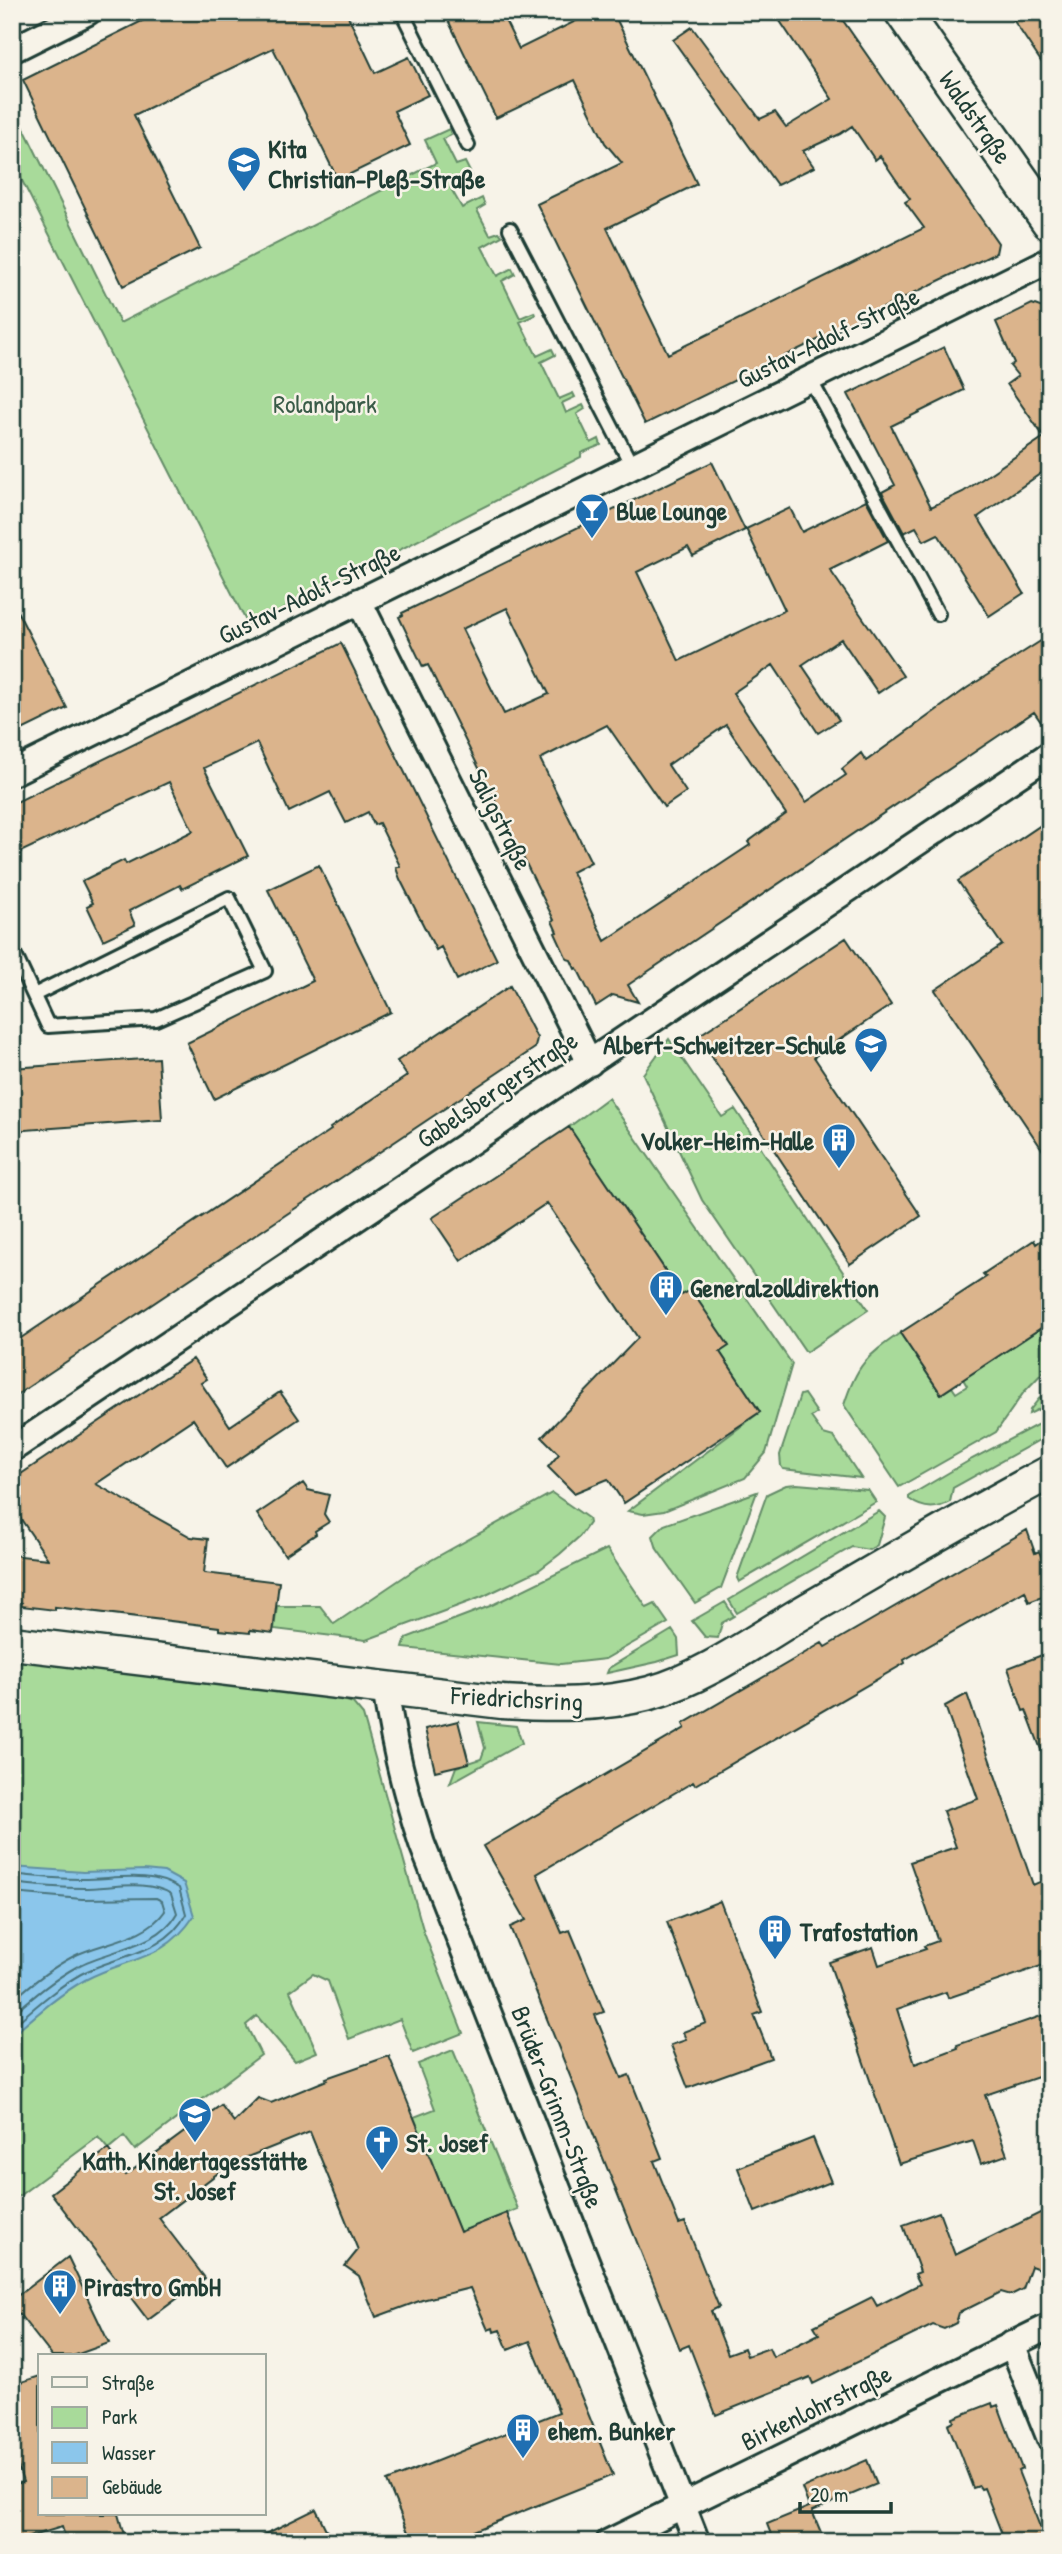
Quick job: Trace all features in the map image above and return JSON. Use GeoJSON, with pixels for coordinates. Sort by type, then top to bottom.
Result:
{"type":"FeatureCollection","features":[{"type":"Feature","properties":{"kind":"main road","name":"Waldstraße"},"geometry":{"type":"LineString","coordinates":[[903,12],[1050,222]]}},
{"type":"Feature","properties":{"kind":"street"},"geometry":{"type":"LineString","coordinates":[[12,50],[88,12]]}},
{"type":"Feature","properties":{"kind":"street","name":"Gustav-Adolf-Straße"},"geometry":{"type":"LineString","coordinates":[[12,773],[1050,260]]}},
{"type":"Feature","properties":{"kind":"street","name":"Saligstraße"},"geometry":{"type":"LineString","coordinates":[[359,601],[590,1062]]}},
{"type":"Feature","properties":{"kind":"street","name":"Gabelsbergerstraße"},"geometry":{"type":"LineString","coordinates":[[12,1449],[1050,754]]}},
{"type":"Feature","properties":{"kind":"street","name":"Friedrichsring"},"geometry":{"type":"LineString","coordinates":[[12,1643],[502,1702],[569,1705],[612,1700],[652,1692],[683,1680],[1050,1472]]}},
{"type":"Feature","properties":{"kind":"street","name":"Brüder-Grimm-Straße"},"geometry":{"type":"LineString","coordinates":[[385,1687],[393,1745],[422,1844],[697,2542]]}},
{"type":"Feature","properties":{"kind":"street","name":"Birkenlohrstraße"},"geometry":{"type":"LineString","coordinates":[[609,2542],[1050,2326]]}},
{"type":"Feature","properties":{"kind":"street"},"geometry":{"type":"LineString","coordinates":[[1012,2344],[1050,2439]]}},
{"type":"Feature","properties":{"kind":"lane"},"geometry":{"type":"LineString","coordinates":[[402,12],[468,145]]}},
{"type":"Feature","properties":{"kind":"lane"},"geometry":{"type":"LineString","coordinates":[[510,229],[632,467]]}},
{"type":"Feature","properties":{"kind":"lane"},"geometry":{"type":"LineString","coordinates":[[810,379],[938,614]]}},
{"type":"Feature","properties":{"kind":"lane"},"geometry":{"type":"LineString","coordinates":[[12,949],[48,1026],[156,1019],[265,971],[229,898],[34,995]]}},
{"type":"Feature","properties":{"kind":"green space","name":"Rolandpark"},"geometry":{"type":"Polygon","coordinates":[[[12,104],[120,323],[436,163],[425,140],[449,129],[451,134],[443,139],[456,165],[465,162],[472,176],[450,187],[462,208],[482,198],[485,205],[477,210],[490,235],[499,232],[502,236],[482,247],[497,276],[512,268],[515,274],[502,281],[520,318],[534,312],[535,315],[520,322],[537,356],[552,349],[555,355],[541,362],[559,399],[573,393],[575,397],[562,403],[566,413],[583,405],[585,409],[577,414],[591,443],[599,439],[601,445],[249,627],[12,161],[12,104]]]}},
{"type":"Feature","properties":{"kind":"green space"},"geometry":{"type":"Polygon","coordinates":[[[669,1039],[722,1117],[735,1109],[868,1310],[806,1352],[702,1200],[643,1074],[669,1039]]]}},
{"type":"Feature","properties":{"kind":"green space"},"geometry":{"type":"Polygon","coordinates":[[[608,1098],[792,1364],[766,1453],[745,1478],[664,1511],[643,1514],[628,1511],[760,1412],[720,1352],[728,1346],[691,1290],[682,1295],[569,1127],[608,1098]]]}},
{"type":"Feature","properties":{"kind":"green space"},"geometry":{"type":"Polygon","coordinates":[[[1050,1322],[1050,1365],[1024,1392],[996,1432],[899,1487],[844,1405],[853,1380],[864,1363],[900,1333],[941,1394],[952,1387],[956,1393],[967,1386],[963,1379],[1050,1322]]]}},
{"type":"Feature","properties":{"kind":"green space"},"geometry":{"type":"Polygon","coordinates":[[[1050,1385],[1050,1404],[1029,1414],[1030,1410],[1050,1385]]]}},
{"type":"Feature","properties":{"kind":"green space"},"geometry":{"type":"Polygon","coordinates":[[[804,1394],[817,1413],[811,1417],[823,1434],[834,1437],[861,1478],[783,1469],[780,1455],[800,1395],[804,1394]]]}},
{"type":"Feature","properties":{"kind":"green space"},"geometry":{"type":"Polygon","coordinates":[[[1050,1418],[1050,1434],[953,1488],[950,1502],[929,1507],[909,1499],[909,1496],[972,1459],[1050,1418]]]}},
{"type":"Feature","properties":{"kind":"green space"},"geometry":{"type":"Polygon","coordinates":[[[786,1485],[868,1490],[876,1502],[739,1582],[737,1578],[767,1494],[786,1485]]]}},
{"type":"Feature","properties":{"kind":"green space"},"geometry":{"type":"Polygon","coordinates":[[[757,1492],[721,1588],[695,1603],[657,1549],[653,1536],[664,1525],[757,1492]]]}},
{"type":"Feature","properties":{"kind":"green space"},"geometry":{"type":"Polygon","coordinates":[[[552,1493],[588,1518],[589,1523],[580,1536],[539,1570],[482,1597],[366,1640],[274,1629],[277,1606],[320,1606],[334,1624],[417,1568],[552,1493]]]}},
{"type":"Feature","properties":{"kind":"green space"},"geometry":{"type":"Polygon","coordinates":[[[879,1511],[885,1517],[877,1545],[869,1550],[852,1547],[737,1613],[729,1600],[879,1511]]]}},
{"type":"Feature","properties":{"kind":"green space"},"geometry":{"type":"Polygon","coordinates":[[[607,1549],[647,1608],[655,1604],[668,1623],[605,1659],[561,1664],[403,1648],[406,1638],[490,1606],[607,1549]]]}},
{"type":"Feature","properties":{"kind":"green space"},"geometry":{"type":"Polygon","coordinates":[[[725,1602],[734,1616],[722,1623],[718,1638],[705,1637],[692,1621],[725,1602]]]}},
{"type":"Feature","properties":{"kind":"green space"},"geometry":{"type":"Polygon","coordinates":[[[672,1630],[678,1639],[679,1655],[607,1673],[609,1668],[672,1630]]]}},
{"type":"Feature","properties":{"kind":"green space"},"geometry":{"type":"Polygon","coordinates":[[[12,1659],[340,1699],[353,1703],[363,1715],[424,1933],[463,2033],[413,2053],[400,2019],[349,2039],[328,1981],[313,1974],[290,1991],[317,2052],[295,2061],[257,2016],[246,2025],[261,2055],[135,2150],[124,2136],[108,2149],[98,2137],[12,2201],[12,1659]]]}},
{"type":"Feature","properties":{"kind":"green space"},"geometry":{"type":"Polygon","coordinates":[[[478,1722],[516,1726],[522,1743],[450,1783],[456,1767],[481,1759],[485,1748],[478,1722]]]}},
{"type":"Feature","properties":{"kind":"green space"},"geometry":{"type":"Polygon","coordinates":[[[453,2050],[518,2209],[460,2232],[414,2117],[435,2109],[418,2064],[453,2050]]]}},
{"type":"Feature","properties":{"kind":"water"},"geometry":{"type":"Polygon","coordinates":[[[12,1867],[83,1872],[164,1872],[184,1883],[194,1916],[182,1931],[158,1950],[85,1980],[47,2006],[12,2036],[12,1867]]]}},
{"type":"Feature","properties":{"kind":"building"},"geometry":{"type":"Polygon","coordinates":[[[160,12],[346,12],[375,73],[409,57],[428,95],[394,111],[410,145],[338,180],[273,48],[134,115],[200,248],[123,286],[23,80],[160,12]]]}},
{"type":"Feature","properties":{"kind":"building"},"geometry":{"type":"Polygon","coordinates":[[[444,12],[501,12],[519,49],[594,12],[613,12],[697,184],[607,228],[668,354],[924,228],[905,202],[910,199],[880,156],[875,160],[852,126],[803,151],[814,167],[777,185],[673,40],[692,27],[760,119],[775,112],[786,127],[832,99],[774,12],[837,12],[998,243],[996,253],[645,424],[537,204],[622,163],[605,143],[575,80],[496,118],[444,12]]]}},
{"type":"Feature","properties":{"kind":"building"},"geometry":{"type":"Polygon","coordinates":[[[1008,12],[1050,12],[1050,75],[1008,12]]]}},
{"type":"Feature","properties":{"kind":"building"},"geometry":{"type":"Polygon","coordinates":[[[1032,304],[1043,308],[1050,317],[1050,467],[978,517],[1024,593],[989,616],[938,534],[924,541],[916,527],[904,533],[882,492],[895,485],[848,394],[944,347],[964,390],[891,426],[931,507],[963,492],[1044,437],[1007,384],[1018,376],[1010,366],[1014,363],[996,322],[1032,304]]]}},
{"type":"Feature","properties":{"kind":"building"},"geometry":{"type":"Polygon","coordinates":[[[712,462],[745,530],[693,556],[688,547],[637,572],[679,661],[785,610],[746,529],[790,508],[802,532],[866,500],[888,541],[830,570],[903,676],[878,693],[841,639],[802,665],[839,720],[818,733],[773,665],[733,693],[806,802],[846,775],[842,769],[861,753],[866,761],[967,688],[1050,635],[1050,735],[1034,712],[628,985],[638,1002],[613,995],[596,1006],[577,968],[567,959],[555,933],[554,920],[428,665],[423,667],[399,617],[402,613],[712,462]],[[507,608],[462,629],[504,714],[549,694],[507,608]],[[607,725],[540,759],[591,862],[572,872],[605,941],[750,845],[748,842],[786,814],[726,725],[668,765],[686,792],[664,807],[607,725]]]}},
{"type":"Feature","properties":{"kind":"building"},"geometry":{"type":"Polygon","coordinates":[[[12,601],[67,708],[12,735],[12,601]]]}},
{"type":"Feature","properties":{"kind":"building"},"geometry":{"type":"Polygon","coordinates":[[[341,643],[497,960],[457,980],[441,947],[436,950],[400,879],[396,868],[400,866],[379,823],[374,825],[368,812],[346,823],[330,792],[289,812],[257,743],[204,768],[248,856],[182,889],[180,885],[129,911],[135,925],[103,940],[87,906],[93,903],[82,881],[124,860],[126,864],[193,831],[169,782],[12,856],[12,804],[341,643]]]}},
{"type":"Feature","properties":{"kind":"building"},"geometry":{"type":"Polygon","coordinates":[[[1050,819],[1050,1161],[935,990],[1002,945],[958,881],[1050,819]]]}},
{"type":"Feature","properties":{"kind":"building"},"geometry":{"type":"Polygon","coordinates":[[[319,865],[391,1012],[214,1099],[187,1043],[313,981],[268,890],[319,865]]]}},
{"type":"Feature","properties":{"kind":"building"},"geometry":{"type":"Polygon","coordinates":[[[846,938],[891,1005],[814,1057],[921,1216],[850,1264],[698,1036],[846,938]]]}},
{"type":"Feature","properties":{"kind":"building"},"geometry":{"type":"Polygon","coordinates":[[[510,986],[537,1038],[535,1048],[12,1398],[12,1344],[407,1076],[397,1061],[510,986]]]}},
{"type":"Feature","properties":{"kind":"building"},"geometry":{"type":"Polygon","coordinates":[[[158,1058],[162,1120],[12,1131],[12,1068],[158,1058]]]}},
{"type":"Feature","properties":{"kind":"building","name":"Generalzolldirektion"},"geometry":{"type":"Polygon","coordinates":[[[569,1127],[682,1295],[691,1290],[729,1346],[720,1352],[760,1412],[624,1503],[608,1479],[574,1493],[548,1467],[559,1454],[542,1437],[638,1338],[547,1203],[461,1261],[432,1218],[569,1127]]]}},
{"type":"Feature","properties":{"kind":"building"},"geometry":{"type":"Polygon","coordinates":[[[1050,1234],[1050,1322],[941,1394],[900,1333],[986,1277],[983,1274],[1034,1240],[1036,1244],[1050,1234]]]}},
{"type":"Feature","properties":{"kind":"building"},"geometry":{"type":"Polygon","coordinates":[[[193,1359],[207,1379],[201,1383],[230,1426],[280,1392],[299,1419],[226,1468],[193,1419],[96,1484],[191,1537],[208,1539],[204,1573],[279,1582],[273,1633],[219,1630],[219,1627],[55,1607],[55,1610],[21,1606],[22,1603],[12,1601],[12,1555],[48,1559],[12,1506],[12,1480],[193,1359]]]}},
{"type":"Feature","properties":{"kind":"building"},"geometry":{"type":"Polygon","coordinates":[[[303,1483],[308,1490],[329,1495],[324,1514],[329,1522],[285,1555],[257,1514],[303,1483]]]}},
{"type":"Feature","properties":{"kind":"building"},"geometry":{"type":"Polygon","coordinates":[[[1027,1530],[1035,1553],[1039,1551],[1050,1577],[1050,1594],[1029,1602],[1025,1591],[695,1785],[693,1782],[537,1874],[562,1933],[570,1930],[604,2012],[595,2015],[621,2078],[629,2075],[662,2158],[654,2161],[679,2224],[685,2222],[719,2307],[711,2311],[728,2354],[744,2348],[747,2356],[769,2348],[773,2357],[819,2334],[814,2326],[872,2297],[877,2306],[920,2284],[915,2274],[920,2272],[903,2225],[939,2212],[955,2255],[1050,2208],[1050,2273],[1031,2266],[1023,2289],[1011,2295],[1001,2292],[959,2313],[956,2323],[944,2329],[933,2325],[813,2384],[810,2377],[716,2415],[689,2345],[680,2349],[510,1927],[526,1920],[483,1846],[685,1728],[683,1724],[822,1643],[825,1647],[1027,1530]]]}},
{"type":"Feature","properties":{"kind":"building"},"geometry":{"type":"Polygon","coordinates":[[[1050,1652],[1050,1767],[1048,1768],[1008,1668],[1050,1652]]]}},
{"type":"Feature","properties":{"kind":"building"},"geometry":{"type":"Polygon","coordinates":[[[967,1694],[1033,1885],[1044,1880],[1050,1895],[1050,1963],[948,1998],[946,1992],[897,2009],[915,2064],[958,2048],[957,2045],[1050,2013],[1050,2073],[985,2095],[1007,2155],[981,2164],[973,2141],[899,2164],[829,1962],[873,1947],[879,1965],[926,1949],[924,1946],[938,1941],[910,1862],[956,1847],[943,1811],[978,1799],[945,1706],[967,1694]]]}},
{"type":"Feature","properties":{"kind":"building"},"geometry":{"type":"Polygon","coordinates":[[[458,1721],[469,1763],[435,1771],[425,1729],[458,1721]]]}},
{"type":"Feature","properties":{"kind":"building"},"geometry":{"type":"Polygon","coordinates":[[[720,1901],[762,2012],[754,2015],[771,2058],[688,2088],[671,2045],[686,2040],[683,2032],[706,2023],[667,1922],[720,1901]]]}},
{"type":"Feature","properties":{"kind":"building"},"geometry":{"type":"Polygon","coordinates":[[[389,2056],[460,2232],[507,2213],[613,2475],[446,2542],[412,2542],[387,2481],[559,2412],[530,2341],[508,2350],[500,2330],[488,2330],[470,2288],[422,2300],[376,2317],[359,2276],[345,2266],[358,2250],[310,2132],[230,2164],[159,2218],[205,2278],[148,2320],[51,2193],[108,2149],[126,2175],[221,2105],[234,2122],[258,2098],[271,2103],[327,2080],[326,2078],[389,2056]]]}},
{"type":"Feature","properties":{"kind":"building"},"geometry":{"type":"Polygon","coordinates":[[[813,2138],[831,2182],[755,2212],[738,2168],[813,2138]]]}},
{"type":"Feature","properties":{"kind":"building","name":"Pirastro GmbH"},"geometry":{"type":"Polygon","coordinates":[[[68,2257],[109,2343],[79,2354],[50,2354],[12,2305],[12,2300],[68,2257]]]}},
{"type":"Feature","properties":{"kind":"building"},"geometry":{"type":"Polygon","coordinates":[[[38,2377],[38,2516],[119,2516],[126,2542],[67,2542],[62,2527],[12,2542],[12,2485],[23,2482],[12,2448],[12,2434],[20,2433],[12,2407],[12,2385],[38,2377]]]}},
{"type":"Feature","properties":{"kind":"building"},"geometry":{"type":"Polygon","coordinates":[[[992,2403],[993,2407],[998,2405],[1022,2469],[1018,2471],[1046,2542],[1005,2542],[984,2488],[973,2488],[948,2424],[954,2421],[953,2418],[992,2403]]]}},
{"type":"Feature","properties":{"kind":"building"},"geometry":{"type":"Polygon","coordinates":[[[867,2460],[877,2484],[812,2511],[825,2542],[774,2542],[767,2524],[809,2507],[802,2488],[867,2460]]]}},
{"type":"Feature","properties":{"kind":"building"},"geometry":{"type":"Polygon","coordinates":[[[316,2509],[332,2542],[249,2542],[316,2509]]]}},
{"type":"Feature","properties":{"kind":"place","name":"Kita Christian-Pleß-Straße"},"geometry":{"type":"Point","coordinates":[244,193]}},
{"type":"Feature","properties":{"kind":"place","name":"Blue Lounge"},"geometry":{"type":"Point","coordinates":[592,540]}},
{"type":"Feature","properties":{"kind":"place","name":"Albert-Schweitzer-Schule"},"geometry":{"type":"Point","coordinates":[871,1074]}},
{"type":"Feature","properties":{"kind":"place","name":"Volker-Heim-Halle"},"geometry":{"type":"Point","coordinates":[839,1170]}},
{"type":"Feature","properties":{"kind":"place","name":"Generalzolldirektion"},"geometry":{"type":"Point","coordinates":[666,1317]}},
{"type":"Feature","properties":{"kind":"place","name":"Trafostation"},"geometry":{"type":"Point","coordinates":[775,1961]}},
{"type":"Feature","properties":{"kind":"place","name":"Kath. Kindertagesstätte St. Josef"},"geometry":{"type":"Point","coordinates":[195,2144]}},
{"type":"Feature","properties":{"kind":"place","name":"St. Josef"},"geometry":{"type":"Point","coordinates":[382,2172]}},
{"type":"Feature","properties":{"kind":"place","name":"Pirastro GmbH"},"geometry":{"type":"Point","coordinates":[60,2316]}},
{"type":"Feature","properties":{"kind":"place","name":"ehem. Bunker"},"geometry":{"type":"Point","coordinates":[523,2460]}}]}
